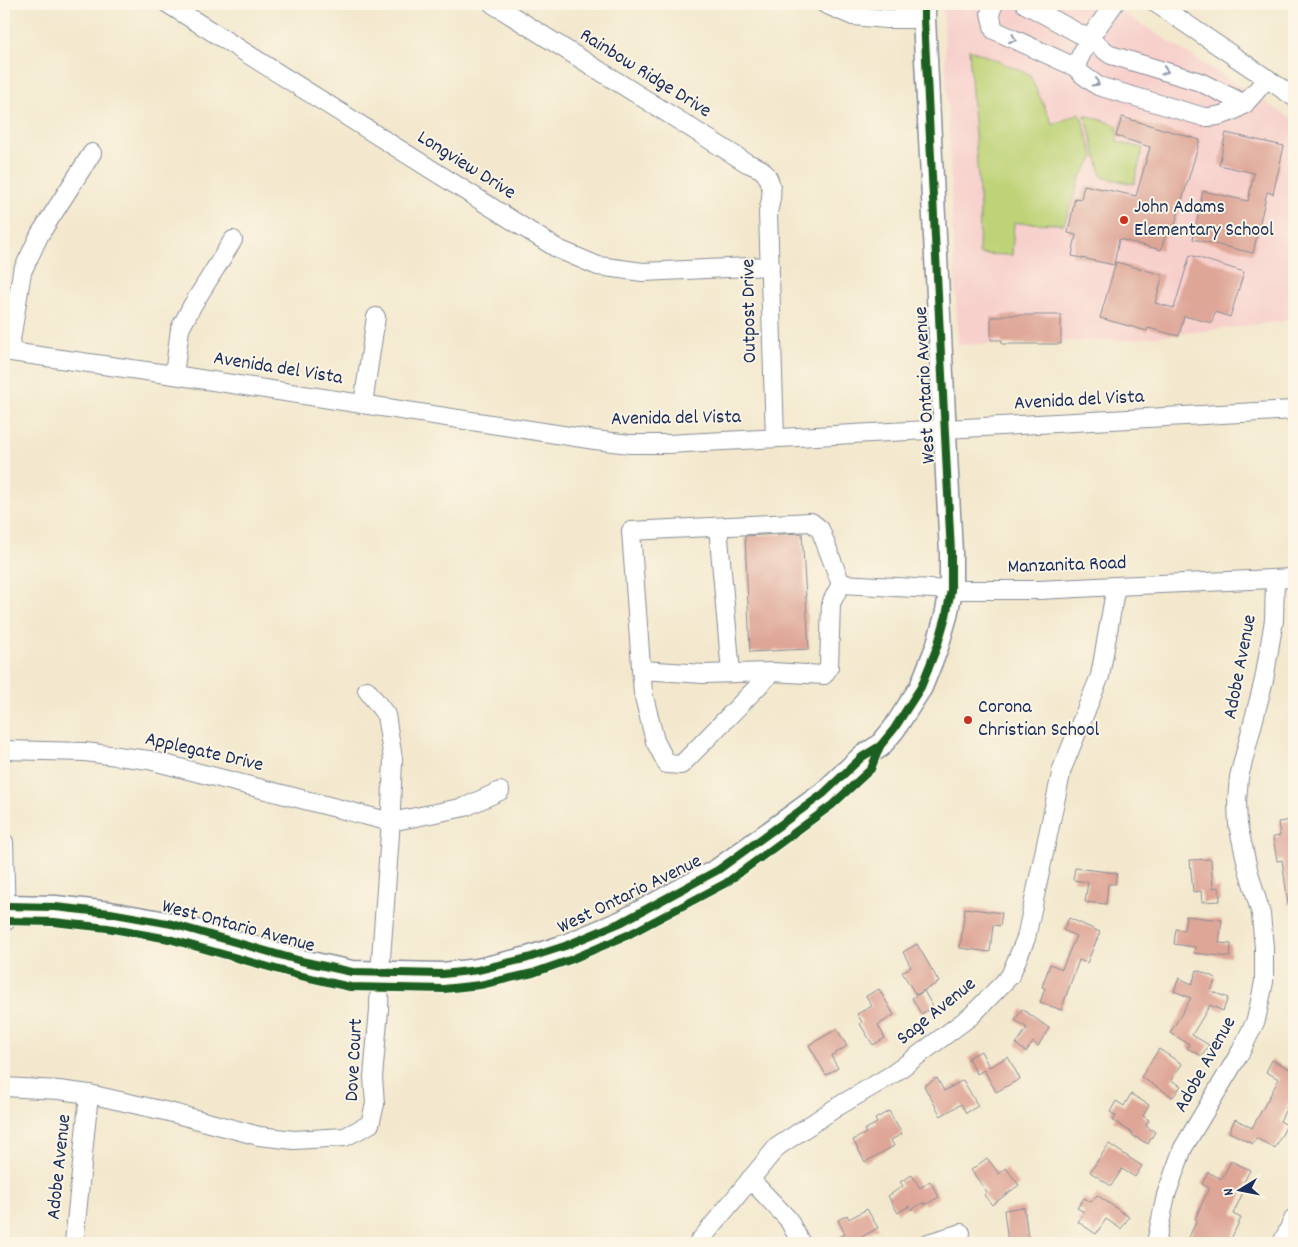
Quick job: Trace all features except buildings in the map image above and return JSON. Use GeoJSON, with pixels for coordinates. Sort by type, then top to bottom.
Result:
{"type":"FeatureCollection","features":[{"type":"Feature","properties":{"kind":"main road","name":"West Ontario Avenue"},"geometry":{"type":"LineString","coordinates":[[5,913],[64,908],[110,913],[172,924],[301,961],[380,980],[478,970],[528,958],[565,946],[622,922],[718,870],[823,794],[862,758],[880,746],[894,729],[921,687],[937,647],[951,590],[951,553],[924,12]]}},
{"type":"Feature","properties":{"kind":"street","name":"Longview Drive"},"geometry":{"type":"LineString","coordinates":[[168,4],[558,249],[598,266],[643,272],[770,266]]}},
{"type":"Feature","properties":{"kind":"street","name":"Rainbow Ridge Drive"},"geometry":{"type":"LineString","coordinates":[[493,4],[762,170],[770,183]]}},
{"type":"Feature","properties":{"kind":"street"},"geometry":{"type":"LineString","coordinates":[[825,4],[853,16],[887,20],[924,12]]}},
{"type":"Feature","properties":{"kind":"street"},"geometry":{"type":"LineString","coordinates":[[994,4],[990,13],[994,30],[1075,67],[1098,86],[1204,117],[1214,118],[1245,104],[1267,78]]}},
{"type":"Feature","properties":{"kind":"street"},"geometry":{"type":"LineString","coordinates":[[1025,4],[1089,39],[1111,55],[1200,82],[1245,104]]}},
{"type":"Feature","properties":{"kind":"street"},"geometry":{"type":"LineString","coordinates":[[1075,67],[1089,39],[1114,4]]}},
{"type":"Feature","properties":{"kind":"street"},"geometry":{"type":"LineString","coordinates":[[1157,4],[1294,97]]}},
{"type":"Feature","properties":{"kind":"street"},"geometry":{"type":"LineString","coordinates":[[6,352],[22,272],[40,234],[92,153]]}},
{"type":"Feature","properties":{"kind":"street","name":"Outpost Drive"},"geometry":{"type":"LineString","coordinates":[[770,183],[772,197],[768,212],[775,438]]}},
{"type":"Feature","properties":{"kind":"street"},"geometry":{"type":"LineString","coordinates":[[174,375],[180,329],[233,240]]}},
{"type":"Feature","properties":{"kind":"street"},"geometry":{"type":"LineString","coordinates":[[363,404],[376,317]]}},
{"type":"Feature","properties":{"kind":"street","name":"Avenida del Vista"},"geometry":{"type":"LineString","coordinates":[[6,352],[174,375],[494,425],[630,444],[668,444],[945,430],[1294,410]]}},
{"type":"Feature","properties":{"kind":"street"},"geometry":{"type":"LineString","coordinates":[[641,670],[704,674],[772,672],[824,675],[829,668],[831,603],[841,584],[820,529],[812,522],[631,531],[641,670],[643,693],[655,741],[667,764],[681,766],[772,672]]}},
{"type":"Feature","properties":{"kind":"street"},"geometry":{"type":"LineString","coordinates":[[718,527],[731,673]]}},
{"type":"Feature","properties":{"kind":"street","name":"Manzanita Road"},"geometry":{"type":"LineString","coordinates":[[841,584],[951,590],[1039,590],[1294,578]]}},
{"type":"Feature","properties":{"kind":"street","name":"Adobe Avenue"},"geometry":{"type":"LineString","coordinates":[[1156,1243],[1166,1195],[1183,1148],[1241,1050],[1256,1020],[1264,982],[1261,914],[1238,825],[1237,801],[1239,776],[1264,680],[1274,620],[1275,579]]}},
{"type":"Feature","properties":{"kind":"street","name":"Sage Avenue"},"geometry":{"type":"LineString","coordinates":[[698,1243],[750,1178],[777,1148],[837,1107],[893,1074],[971,1016],[1010,976],[1026,938],[1062,769],[1100,676],[1116,586]]}},
{"type":"Feature","properties":{"kind":"street","name":"Dove Court"},"geometry":{"type":"LineString","coordinates":[[4,1087],[59,1090],[89,1094],[169,1112],[259,1136],[294,1140],[344,1137],[370,1124],[375,1104],[373,1076],[391,822],[393,759],[386,715],[367,690]]}},
{"type":"Feature","properties":{"kind":"street","name":"Applegate Drive"},"geometry":{"type":"LineString","coordinates":[[4,750],[85,752],[149,760],[391,822]]}},
{"type":"Feature","properties":{"kind":"street"},"geometry":{"type":"LineString","coordinates":[[391,822],[465,807],[500,791]]}},
{"type":"Feature","properties":{"kind":"street"},"geometry":{"type":"LineString","coordinates":[[4,842],[5,913]]}},
{"type":"Feature","properties":{"kind":"street","name":"Adobe Avenue"},"geometry":{"type":"LineString","coordinates":[[74,1243],[89,1094]]}},
{"type":"Feature","properties":{"kind":"street"},"geometry":{"type":"LineString","coordinates":[[750,1178],[788,1219],[801,1243]]}},
{"type":"Feature","properties":{"kind":"street"},"geometry":{"type":"LineString","coordinates":[[1282,1243],[1294,1218]]}},
{"type":"Feature","properties":{"kind":"street"},"geometry":{"type":"LineString","coordinates":[[928,1243],[962,1233]]}},
{"type":"Feature","properties":{"kind":"shaded area","name":"John Adams Elementary School"},"geometry":{"type":"Polygon","coordinates":[[[943,4],[1109,4],[1294,120],[1294,320],[1137,339],[958,345],[943,4]]]}},
{"type":"Feature","properties":{"kind":"green space"},"geometry":{"type":"Polygon","coordinates":[[[969,49],[1029,74],[1053,125],[1080,113],[1094,157],[1080,178],[1064,224],[1014,223],[1012,255],[979,254],[980,208],[969,49]]]}},
{"type":"Feature","properties":{"kind":"green space"},"geometry":{"type":"Polygon","coordinates":[[[1085,115],[1117,125],[1117,142],[1143,148],[1134,184],[1102,177],[1085,115]]]}},
{"type":"Feature","properties":{"kind":"cycle path"},"geometry":{"type":"LineString","coordinates":[[4,906],[55,907],[110,913],[172,924],[301,961],[352,972],[443,974],[478,970],[528,958],[565,946],[622,922],[718,870],[823,794],[862,757],[880,746],[894,729],[921,687],[937,647],[951,590],[951,553],[924,4]]}},
{"type":"Feature","properties":{"kind":"cycle path"},"geometry":{"type":"LineString","coordinates":[[4,921],[54,922],[107,928],[169,939],[297,975],[350,987],[444,989],[480,985],[533,973],[570,960],[628,935],[726,883],[832,805],[871,769],[880,746]]}},
{"type":"Feature","properties":{"kind":"place","name":"John Adams Elementary School"},"geometry":{"type":"Point","coordinates":[1124,220]}},
{"type":"Feature","properties":{"kind":"place","name":"Corona Christian School"},"geometry":{"type":"Point","coordinates":[968,720]}}]}
